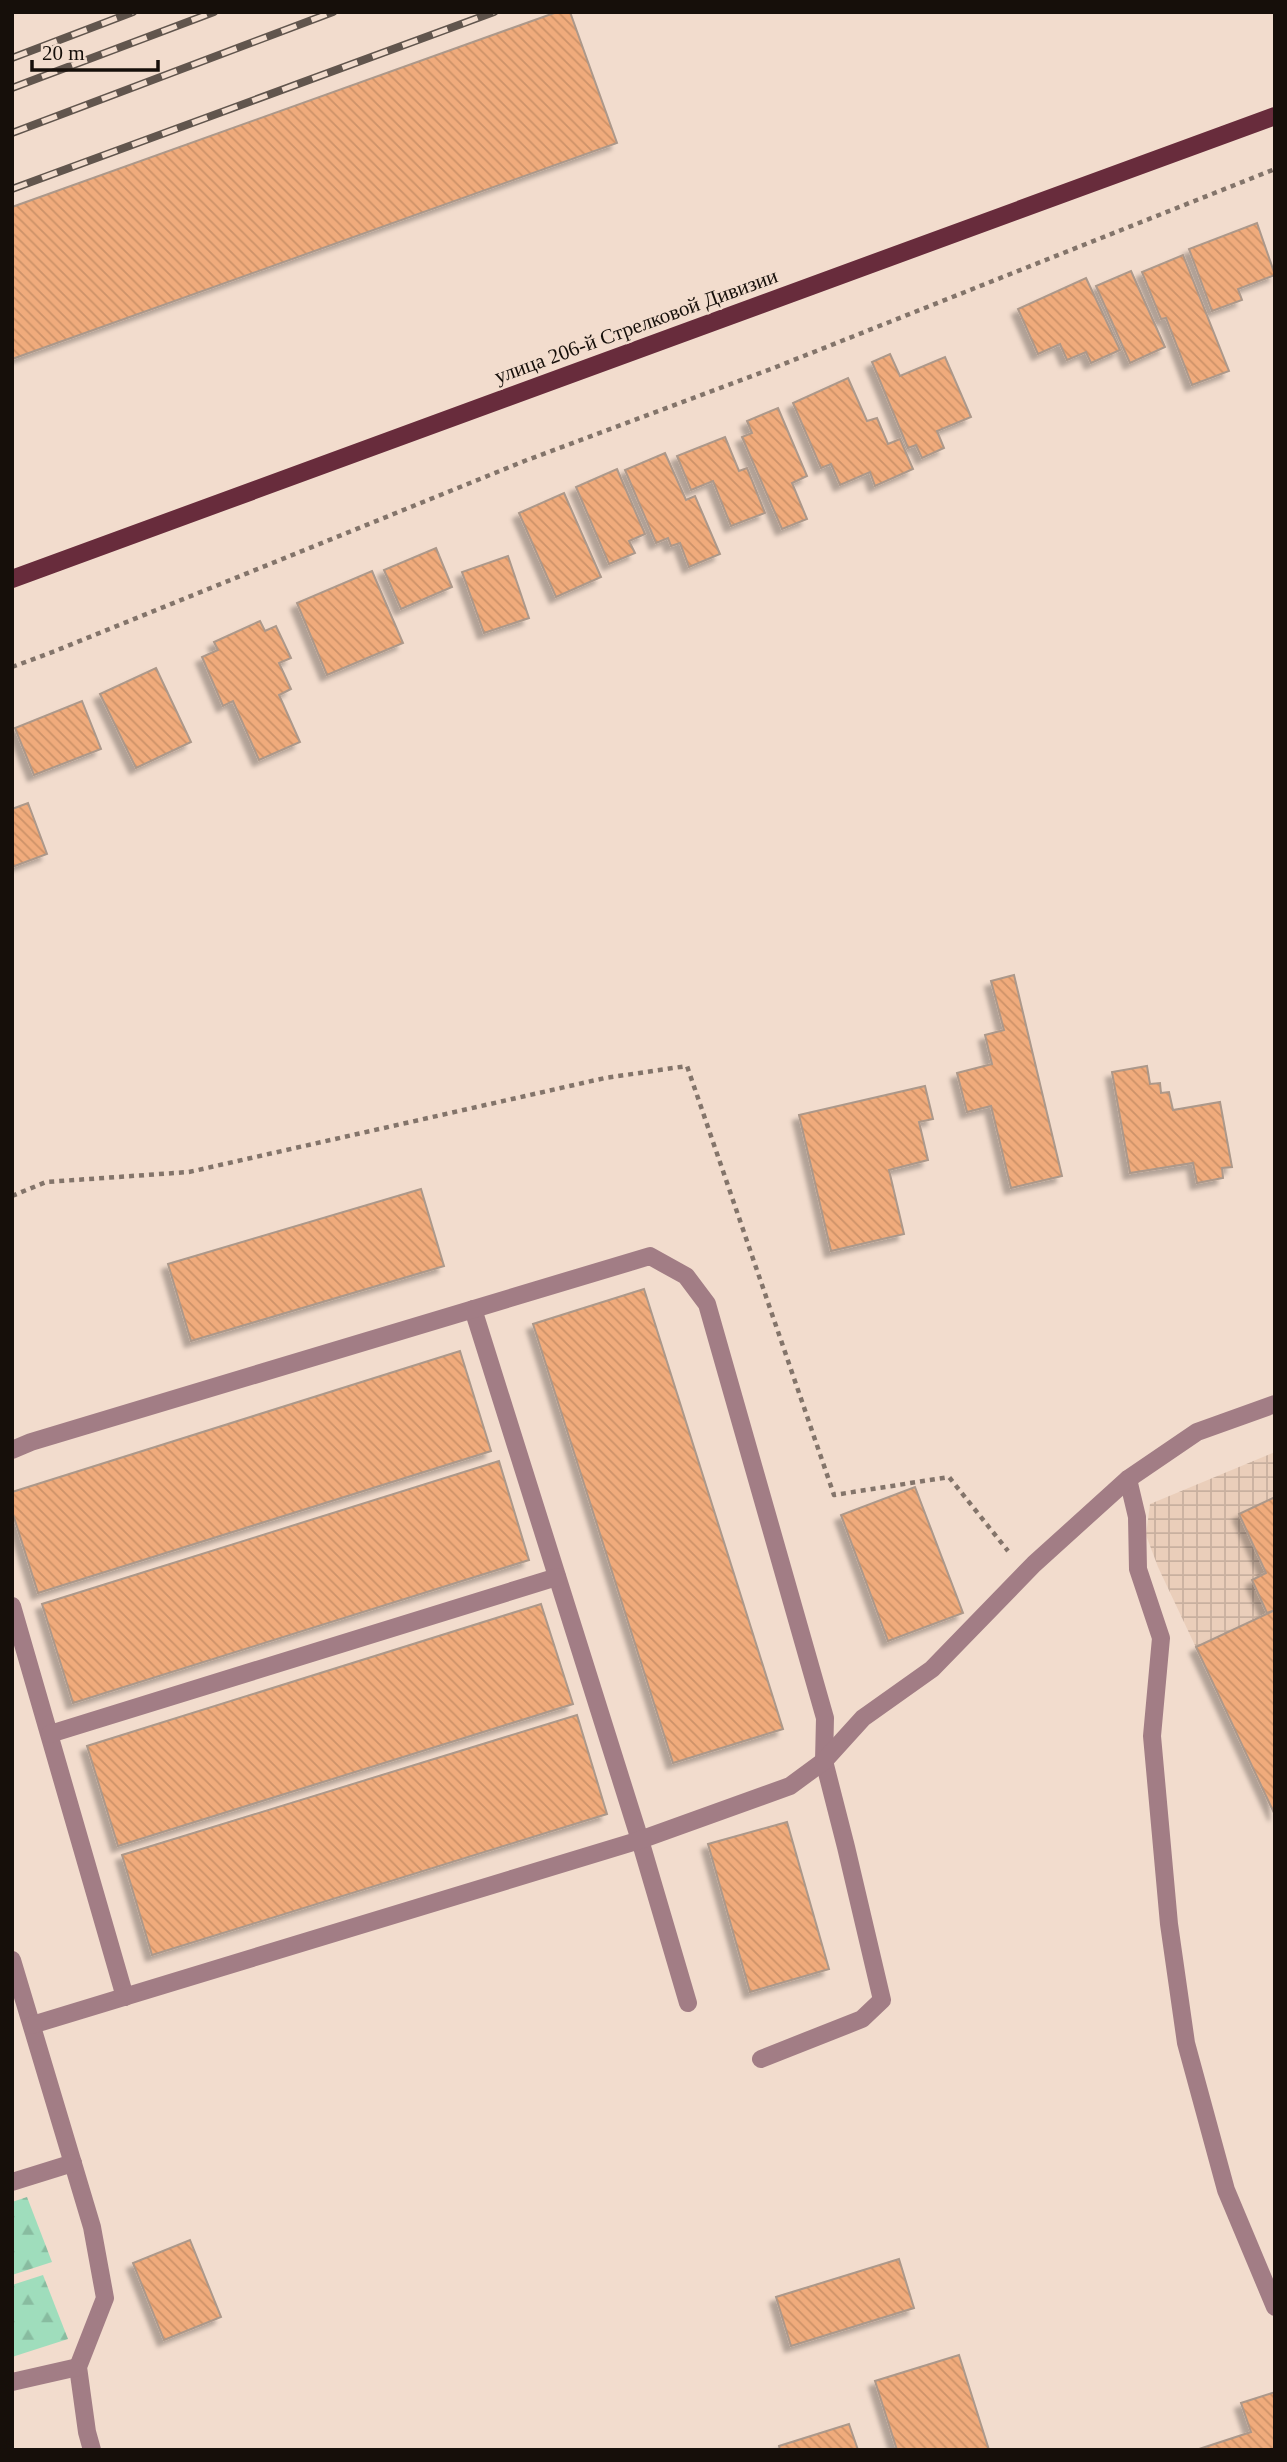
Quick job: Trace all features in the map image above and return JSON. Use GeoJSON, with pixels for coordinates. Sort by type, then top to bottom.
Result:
{"type":"FeatureCollection","features":[{"type":"Feature","properties":{"kind":"main road","name":"улица 206-й Стрелковой Дивизии"},"geometry":{"type":"LineString","coordinates":[[12,579],[1275,116]]}},
{"type":"Feature","properties":{"kind":"street"},"geometry":{"type":"LineString","coordinates":[[12,1450],[650,1256],[686,1276],[707,1304],[825,1718],[824,1761],[882,2000],[862,2020],[761,2059]]}},
{"type":"Feature","properties":{"kind":"street"},"geometry":{"type":"LineString","coordinates":[[473,1309],[640,1840],[688,2003]]}},
{"type":"Feature","properties":{"kind":"street"},"geometry":{"type":"LineString","coordinates":[[32,2025],[640,1840],[790,1786],[824,1761],[863,1718],[932,1668],[1025,1573],[1128,1479],[1197,1433],[1275,1404]]}},
{"type":"Feature","properties":{"kind":"street"},"geometry":{"type":"LineString","coordinates":[[1128,1479],[1136,1517],[1138,1569],[1161,1638],[1152,1736],[1169,1924],[1186,2043],[1226,2190],[1275,2306]]}},
{"type":"Feature","properties":{"kind":"street"},"geometry":{"type":"LineString","coordinates":[[50,1734],[558,1577]]}},
{"type":"Feature","properties":{"kind":"street"},"geometry":{"type":"LineString","coordinates":[[12,1606],[125,1997]]}},
{"type":"Feature","properties":{"kind":"street"},"geometry":{"type":"LineString","coordinates":[[12,1960],[16,1986],[32,2025],[92,2227],[105,2298],[78,2367],[92,2450]]}},
{"type":"Feature","properties":{"kind":"street"},"geometry":{"type":"LineString","coordinates":[[12,2182],[73,2163]]}},
{"type":"Feature","properties":{"kind":"street"},"geometry":{"type":"LineString","coordinates":[[12,2382],[78,2367]]}},
{"type":"Feature","properties":{"kind":"path"},"geometry":{"type":"LineString","coordinates":[[12,667],[527,460],[771,369],[1275,169]]}},
{"type":"Feature","properties":{"kind":"path"},"geometry":{"type":"LineString","coordinates":[[12,1196],[46,1182],[189,1172],[592,1080],[687,1066],[834,1494],[949,1477],[1025,1573]]}},
{"type":"Feature","properties":{"kind":"shaded area"},"geometry":{"type":"Polygon","coordinates":[[[1275,1452],[1275,1815],[1158,1567],[1146,1535],[1150,1504],[1275,1452]]]}},
{"type":"Feature","properties":{"kind":"green space"},"geometry":{"type":"Polygon","coordinates":[[[27,2197],[52,2262],[12,2275],[12,2202],[27,2197]]]}},
{"type":"Feature","properties":{"kind":"green space"},"geometry":{"type":"Polygon","coordinates":[[[43,2275],[68,2339],[12,2357],[12,2285],[43,2275]]]}},
{"type":"Feature","properties":{"kind":"building"},"geometry":{"type":"Polygon","coordinates":[[[557,12],[570,12],[617,143],[12,359],[12,207],[557,12]]]}},
{"type":"Feature","properties":{"kind":"building"},"geometry":{"type":"Polygon","coordinates":[[[1257,223],[1275,275],[1238,289],[1242,300],[1212,311],[1189,249],[1257,223]]]}},
{"type":"Feature","properties":{"kind":"building"},"geometry":{"type":"Polygon","coordinates":[[[1183,255],[1229,371],[1192,385],[1166,318],[1161,319],[1142,272],[1183,255]]]}},
{"type":"Feature","properties":{"kind":"building"},"geometry":{"type":"Polygon","coordinates":[[[1131,271],[1165,347],[1130,363],[1096,286],[1131,271]]]}},
{"type":"Feature","properties":{"kind":"building"},"geometry":{"type":"Polygon","coordinates":[[[1086,278],[1120,350],[1091,363],[1086,352],[1067,360],[1060,344],[1038,354],[1018,309],[1086,278]]]}},
{"type":"Feature","properties":{"kind":"building"},"geometry":{"type":"Polygon","coordinates":[[[890,354],[900,376],[945,357],[971,417],[937,431],[944,448],[922,458],[916,445],[908,448],[872,362],[890,354]]]}},
{"type":"Feature","properties":{"kind":"building"},"geometry":{"type":"Polygon","coordinates":[[[848,378],[867,421],[877,418],[888,444],[900,439],[913,469],[875,486],[870,472],[840,485],[831,464],[821,468],[793,403],[848,378]]]}},
{"type":"Feature","properties":{"kind":"building"},"geometry":{"type":"Polygon","coordinates":[[[778,408],[807,476],[792,483],[807,519],[782,529],[742,437],[752,433],[747,421],[778,408]]]}},
{"type":"Feature","properties":{"kind":"building"},"geometry":{"type":"Polygon","coordinates":[[[725,437],[739,471],[747,468],[765,513],[731,526],[713,481],[691,490],[677,456],[725,437]]]}},
{"type":"Feature","properties":{"kind":"building"},"geometry":{"type":"Polygon","coordinates":[[[665,453],[686,500],[695,496],[720,554],[689,567],[680,543],[671,546],[668,538],[656,543],[625,470],[665,453]]]}},
{"type":"Feature","properties":{"kind":"building"},"geometry":{"type":"Polygon","coordinates":[[[617,469],[645,534],[629,541],[635,553],[609,564],[576,487],[617,469]]]}},
{"type":"Feature","properties":{"kind":"building"},"geometry":{"type":"Polygon","coordinates":[[[564,493],[601,577],[556,597],[519,513],[564,493]]]}},
{"type":"Feature","properties":{"kind":"building"},"geometry":{"type":"Polygon","coordinates":[[[436,548],[452,587],[401,609],[384,570],[436,548]]]}},
{"type":"Feature","properties":{"kind":"building"},"geometry":{"type":"Polygon","coordinates":[[[508,556],[529,618],[484,633],[462,572],[508,556]]]}},
{"type":"Feature","properties":{"kind":"building"},"geometry":{"type":"Polygon","coordinates":[[[372,571],[403,643],[327,675],[297,603],[372,571]]]}},
{"type":"Feature","properties":{"kind":"building"},"geometry":{"type":"Polygon","coordinates":[[[260,621],[265,631],[276,626],[291,658],[279,663],[291,689],[279,695],[300,742],[259,760],[233,701],[223,706],[202,657],[218,650],[214,642],[260,621]]]}},
{"type":"Feature","properties":{"kind":"building"},"geometry":{"type":"Polygon","coordinates":[[[156,668],[191,742],[136,768],[100,694],[156,668]]]}},
{"type":"Feature","properties":{"kind":"building"},"geometry":{"type":"Polygon","coordinates":[[[82,701],[101,749],[34,775],[15,728],[82,701]]]}},
{"type":"Feature","properties":{"kind":"building"},"geometry":{"type":"Polygon","coordinates":[[[28,803],[47,854],[12,867],[12,809],[28,803]]]}},
{"type":"Feature","properties":{"kind":"building"},"geometry":{"type":"Polygon","coordinates":[[[1014,975],[1062,1176],[1011,1188],[991,1106],[967,1112],[957,1073],[992,1064],[985,1035],[1004,1030],[991,981],[1014,975]]]}},
{"type":"Feature","properties":{"kind":"building"},"geometry":{"type":"Polygon","coordinates":[[[1147,1066],[1150,1084],[1160,1083],[1161,1093],[1169,1092],[1173,1110],[1220,1102],[1232,1167],[1222,1168],[1223,1178],[1197,1183],[1193,1163],[1130,1173],[1112,1072],[1147,1066]]]}},
{"type":"Feature","properties":{"kind":"building"},"geometry":{"type":"Polygon","coordinates":[[[925,1086],[933,1119],[919,1122],[928,1160],[889,1170],[904,1234],[831,1251],[799,1115],[925,1086]]]}},
{"type":"Feature","properties":{"kind":"building"},"geometry":{"type":"Polygon","coordinates":[[[421,1189],[444,1266],[191,1341],[168,1264],[421,1189]]]}},
{"type":"Feature","properties":{"kind":"building"},"geometry":{"type":"Polygon","coordinates":[[[644,1289],[783,1729],[673,1763],[533,1324],[644,1289]]]}},
{"type":"Feature","properties":{"kind":"building"},"geometry":{"type":"Polygon","coordinates":[[[460,1351],[491,1451],[38,1593],[12,1511],[12,1492],[460,1351]]]}},
{"type":"Feature","properties":{"kind":"building"},"geometry":{"type":"Polygon","coordinates":[[[499,1461],[529,1560],[73,1703],[42,1604],[499,1461]]]}},
{"type":"Feature","properties":{"kind":"building"},"geometry":{"type":"Polygon","coordinates":[[[915,1487],[963,1613],[888,1641],[841,1515],[915,1487]]]}},
{"type":"Feature","properties":{"kind":"building"},"geometry":{"type":"Polygon","coordinates":[[[1275,1497],[1275,1610],[1267,1613],[1252,1580],[1266,1573],[1239,1514],[1275,1497]]]}},
{"type":"Feature","properties":{"kind":"building"},"geometry":{"type":"Polygon","coordinates":[[[541,1604],[573,1704],[118,1846],[87,1746],[541,1604]]]}},
{"type":"Feature","properties":{"kind":"building"},"geometry":{"type":"Polygon","coordinates":[[[1275,1610],[1275,1815],[1196,1647],[1275,1610]]]}},
{"type":"Feature","properties":{"kind":"building"},"geometry":{"type":"Polygon","coordinates":[[[577,1715],[607,1814],[152,1955],[122,1855],[577,1715]]]}},
{"type":"Feature","properties":{"kind":"building"},"geometry":{"type":"Polygon","coordinates":[[[787,1822],[829,1969],[750,1992],[708,1844],[787,1822]]]}},
{"type":"Feature","properties":{"kind":"building"},"geometry":{"type":"Polygon","coordinates":[[[190,2240],[221,2317],[164,2340],[133,2263],[190,2240]]]}},
{"type":"Feature","properties":{"kind":"building"},"geometry":{"type":"Polygon","coordinates":[[[899,2259],[914,2308],[791,2346],[776,2297],[899,2259]]]}},
{"type":"Feature","properties":{"kind":"building"},"geometry":{"type":"Polygon","coordinates":[[[959,2355],[989,2450],[897,2450],[875,2381],[959,2355]]]}},
{"type":"Feature","properties":{"kind":"building"},"geometry":{"type":"Polygon","coordinates":[[[1275,2392],[1275,2450],[1196,2450],[1251,2432],[1241,2403],[1275,2392]]]}},
{"type":"Feature","properties":{"kind":"building"},"geometry":{"type":"Polygon","coordinates":[[[849,2424],[858,2450],[780,2450],[779,2446],[849,2424]]]}},
{"type":"Feature","properties":{"kind":"railway"},"geometry":{"type":"LineString","coordinates":[[12,58],[133,12]]}},
{"type":"Feature","properties":{"kind":"railway"},"geometry":{"type":"LineString","coordinates":[[12,88],[214,12]]}},
{"type":"Feature","properties":{"kind":"railway"},"geometry":{"type":"LineString","coordinates":[[12,133],[333,12]]}},
{"type":"Feature","properties":{"kind":"railway"},"geometry":{"type":"LineString","coordinates":[[12,189],[494,12]]}}]}
